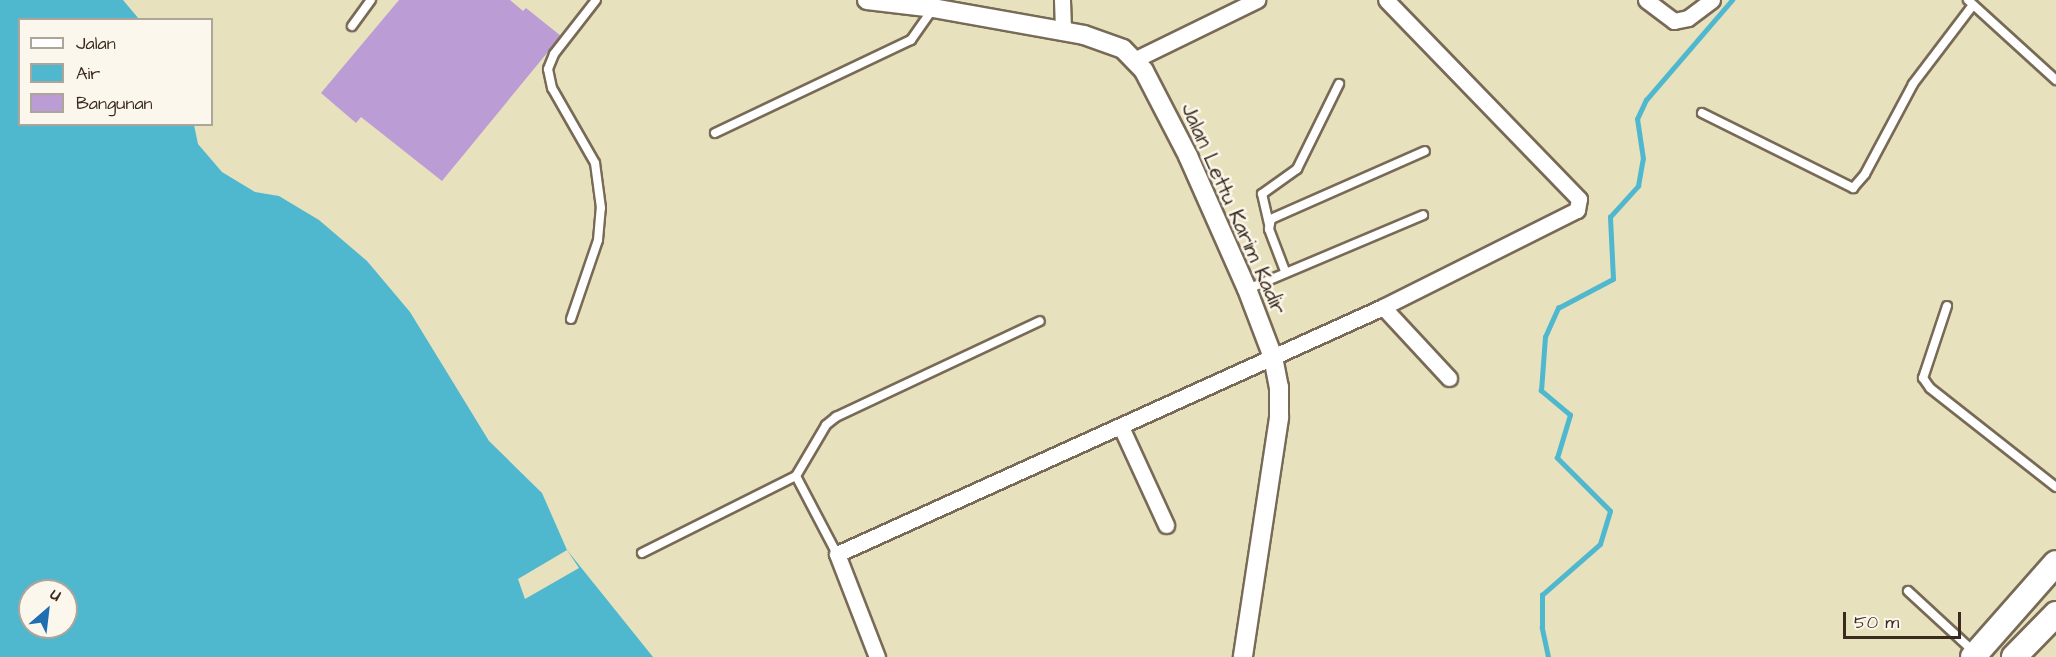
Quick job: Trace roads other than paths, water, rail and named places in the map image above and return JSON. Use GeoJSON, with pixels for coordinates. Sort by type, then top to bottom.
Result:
{"type":"FeatureCollection","features":[{"type":"Feature","properties":{"kind":"highway"},"geometry":{"type":"LineString","coordinates":[[1974,656],[2056,563]]}},
{"type":"Feature","properties":{"kind":"highway"},"geometry":{"type":"LineString","coordinates":[[2014,657],[2056,614]]}},
{"type":"Feature","properties":{"kind":"street","name":"Jalan Lettu Karim Kadir"},"geometry":{"type":"LineString","coordinates":[[867,0],[933,8],[1063,32],[1111,43],[1136,59],[1188,156],[1247,289],[1273,357],[1279,418],[1243,657]]}},
{"type":"Feature","properties":{"kind":"street"},"geometry":{"type":"LineString","coordinates":[[1062,0],[1063,32]]}},
{"type":"Feature","properties":{"kind":"street"},"geometry":{"type":"LineString","coordinates":[[1136,59],[1257,0]]}},
{"type":"Feature","properties":{"kind":"street"},"geometry":{"type":"LineString","coordinates":[[872,656],[837,554],[1383,307],[1577,210],[1580,205],[1579,199],[1386,0]]}},
{"type":"Feature","properties":{"kind":"street"},"geometry":{"type":"LineString","coordinates":[[1646,0],[1674,21],[1688,18],[1712,0]]}},
{"type":"Feature","properties":{"kind":"street"},"geometry":{"type":"LineString","coordinates":[[1383,307],[1449,378]]}},
{"type":"Feature","properties":{"kind":"street"},"geometry":{"type":"LineString","coordinates":[[1121,427],[1166,525]]}},
{"type":"Feature","properties":{"kind":"lane"},"geometry":{"type":"LineString","coordinates":[[352,26],[371,0]]}},
{"type":"Feature","properties":{"kind":"lane"},"geometry":{"type":"LineString","coordinates":[[571,319],[598,240],[601,208],[595,163],[552,88],[548,69],[554,54],[596,0]]}},
{"type":"Feature","properties":{"kind":"lane"},"geometry":{"type":"LineString","coordinates":[[1702,113],[1853,188],[1865,174],[1913,84],[1971,3],[2056,80]]}},
{"type":"Feature","properties":{"kind":"lane"},"geometry":{"type":"LineString","coordinates":[[715,133],[911,40],[933,8]]}},
{"type":"Feature","properties":{"kind":"lane"},"geometry":{"type":"LineString","coordinates":[[1285,271],[1269,224],[1262,194],[1297,169],[1339,84]]}},
{"type":"Feature","properties":{"kind":"lane"},"geometry":{"type":"LineString","coordinates":[[1269,224],[1273,218],[1425,151]]}},
{"type":"Feature","properties":{"kind":"lane"},"geometry":{"type":"LineString","coordinates":[[1247,289],[1285,271],[1423,215]]}},
{"type":"Feature","properties":{"kind":"lane"},"geometry":{"type":"LineString","coordinates":[[1947,306],[1923,378],[1930,388],[2056,487]]}},
{"type":"Feature","properties":{"kind":"lane"},"geometry":{"type":"LineString","coordinates":[[642,553],[796,476],[826,425],[836,417],[1040,321]]}},
{"type":"Feature","properties":{"kind":"lane"},"geometry":{"type":"LineString","coordinates":[[796,476],[837,554]]}},
{"type":"Feature","properties":{"kind":"lane"},"geometry":{"type":"LineString","coordinates":[[1908,591],[1974,656]]}},
{"type":"Feature","properties":{"kind":"water"},"geometry":{"type":"Polygon","coordinates":[[[0,0],[123,0],[138,18],[18,18],[18,126],[194,126],[198,144],[222,172],[255,192],[279,196],[319,220],[367,261],[410,312],[489,441],[542,493],[567,550],[653,657],[0,657],[0,0]]]}},
{"type":"Feature","properties":{"kind":"waterway"},"geometry":{"type":"LineString","coordinates":[[1548,657],[1542,628],[1542,595],[1600,544],[1610,511],[1557,458],[1570,415],[1541,391],[1545,337],[1558,308],[1613,279],[1610,217],[1638,186],[1643,159],[1637,119],[1646,100],[1732,0]]}}]}
